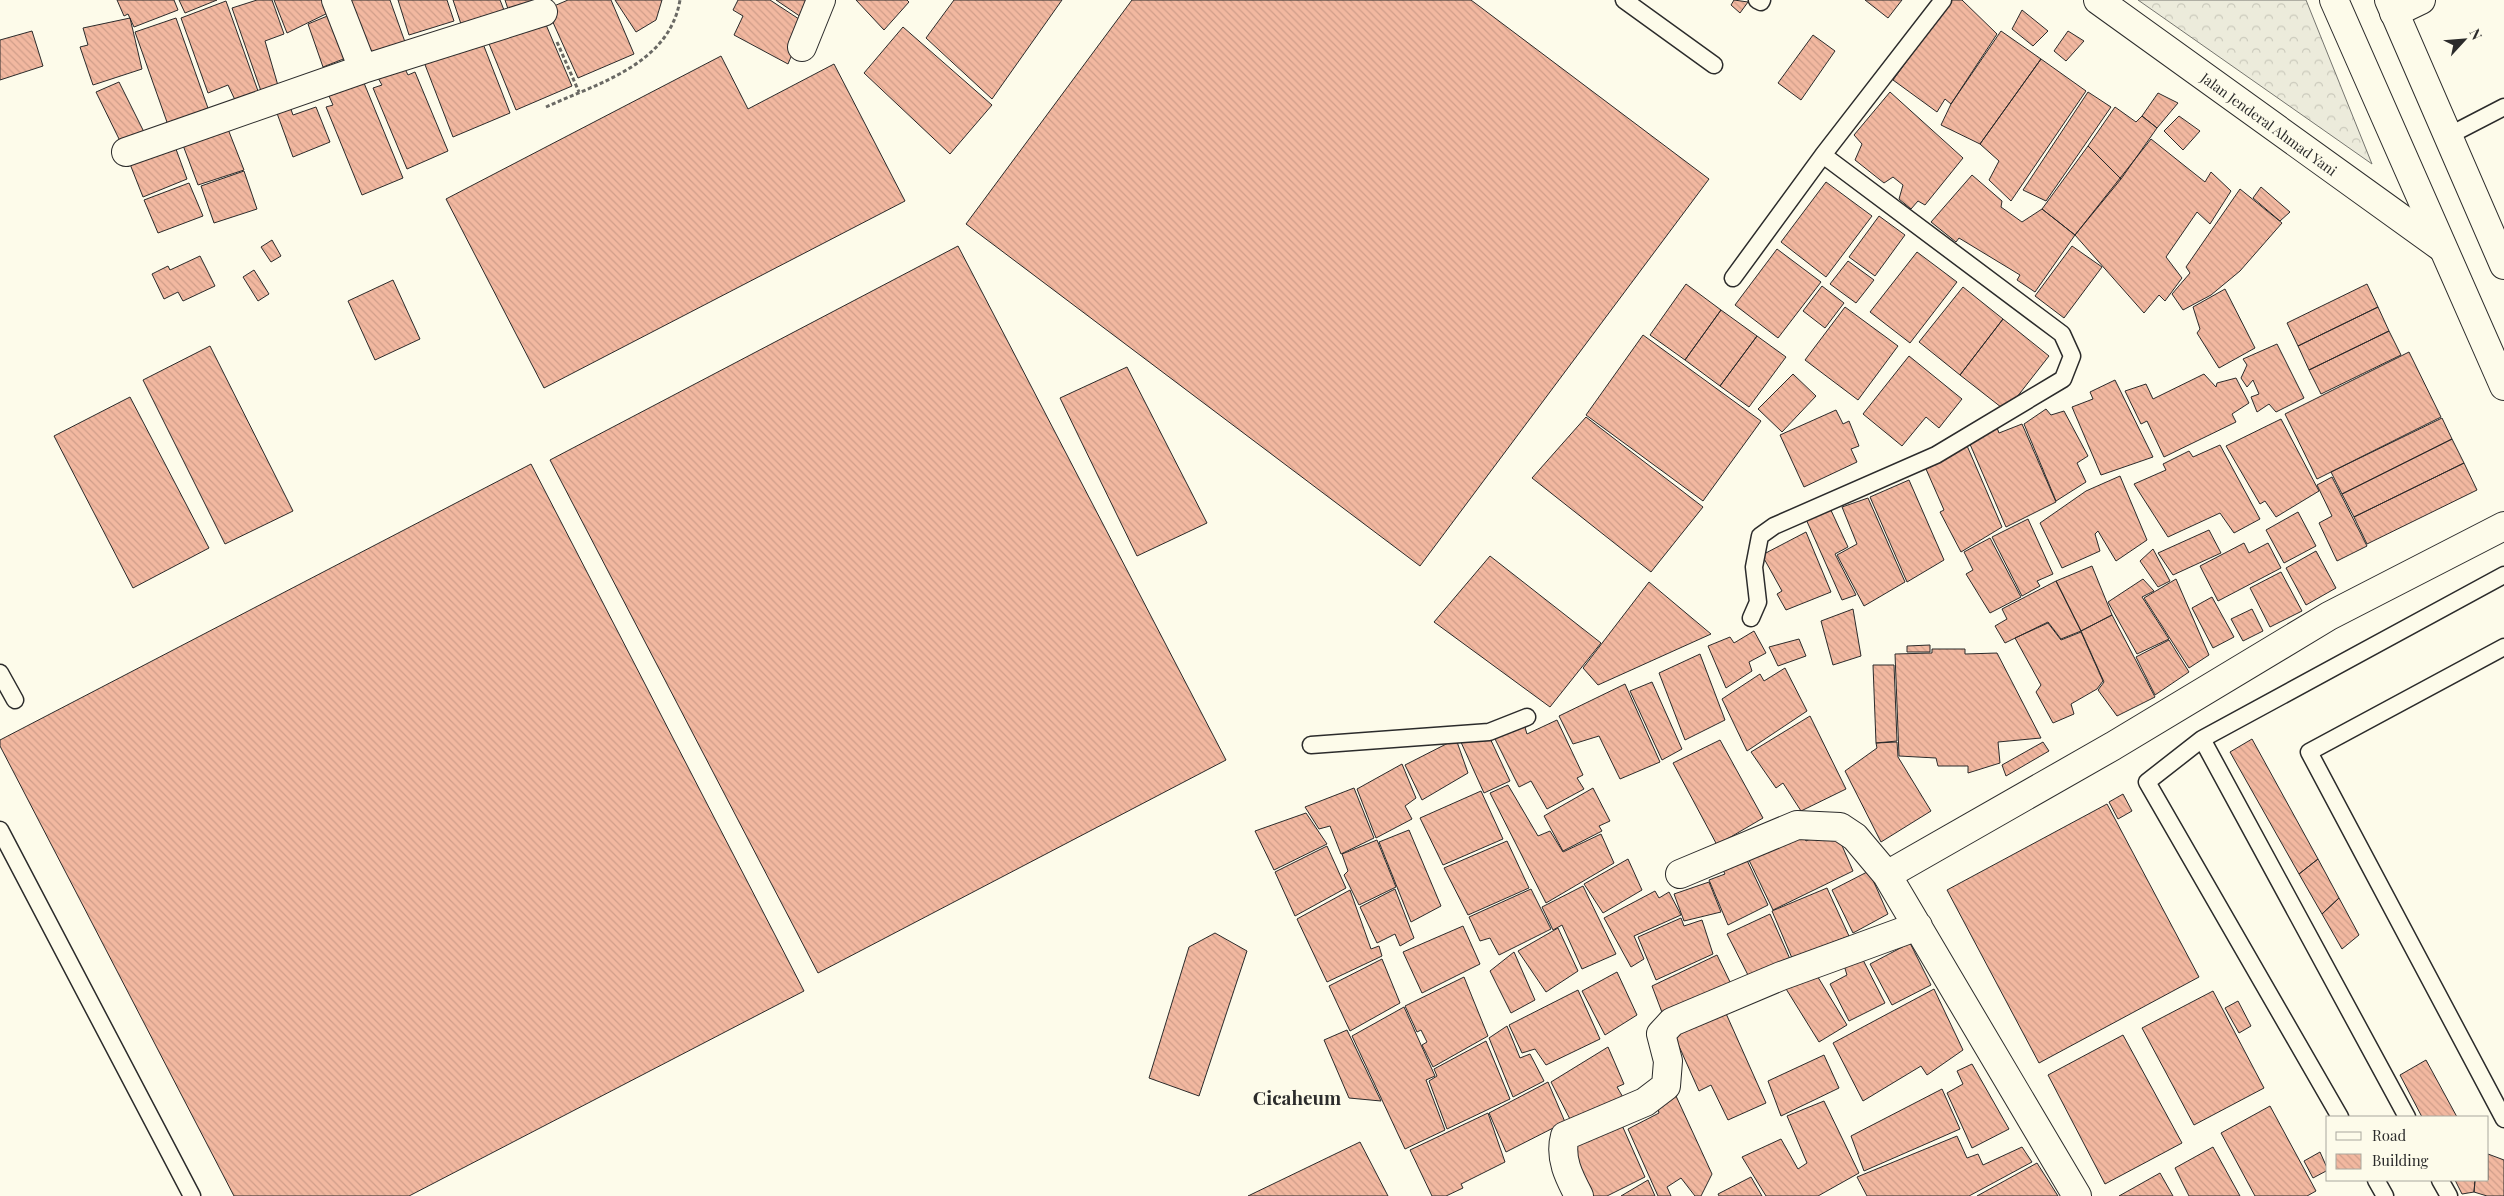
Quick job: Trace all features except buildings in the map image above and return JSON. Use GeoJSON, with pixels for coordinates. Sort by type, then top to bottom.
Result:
{"type":"FeatureCollection","features":[{"type":"Feature","properties":{"kind":"main road"},"geometry":{"type":"LineString","coordinates":[[336,0],[363,69]]}},
{"type":"Feature","properties":{"kind":"main road"},"geometry":{"type":"LineString","coordinates":[[802,47],[821,0]]}},
{"type":"Feature","properties":{"kind":"main road","name":"Jalan Jenderal Ahmad Yani"},"geometry":{"type":"LineString","coordinates":[[2098,0],[2441,247]]}},
{"type":"Feature","properties":{"kind":"main road","name":"Jalan Jenderal Ahmad Yani"},"geometry":{"type":"LineString","coordinates":[[2334,0],[2441,247],[2504,386]]}},
{"type":"Feature","properties":{"kind":"main road"},"geometry":{"type":"LineString","coordinates":[[2421,0],[2391,6],[2504,265]]}},
{"type":"Feature","properties":{"kind":"main road"},"geometry":{"type":"LineString","coordinates":[[126,152],[363,69],[543,12]]}},
{"type":"Feature","properties":{"kind":"main road"},"geometry":{"type":"LineString","coordinates":[[1887,874],[2114,746],[2330,616],[2504,526]]}},
{"type":"Feature","properties":{"kind":"main road"},"geometry":{"type":"LineString","coordinates":[[1680,874],[1797,825],[1840,827],[1855,837],[1887,874],[2077,1196]]}},
{"type":"Feature","properties":{"kind":"main road"},"geometry":{"type":"LineString","coordinates":[[1579,1196],[1566,1171],[1562,1148],[1565,1136],[1645,1102],[1666,1086],[1668,1061],[1661,1034],[1672,1022],[1781,976],[1918,926]]}},
{"type":"Feature","properties":{"kind":"lane"},"geometry":{"type":"LineString","coordinates":[[1624,0],[1714,65]]}},
{"type":"Feature","properties":{"kind":"lane"},"geometry":{"type":"LineString","coordinates":[[1757,0],[1761,2],[1762,0]]}},
{"type":"Feature","properties":{"kind":"lane"},"geometry":{"type":"LineString","coordinates":[[1733,278],[1823,155],[1943,0]]}},
{"type":"Feature","properties":{"kind":"lane"},"geometry":{"type":"LineString","coordinates":[[2448,136],[2504,107]]}},
{"type":"Feature","properties":{"kind":"lane"},"geometry":{"type":"LineString","coordinates":[[1751,618],[1758,602],[1754,567],[1760,536],[1774,526],[1936,455],[2063,379],[2072,356],[2062,334],[1823,155]]}},
{"type":"Feature","properties":{"kind":"lane"},"geometry":{"type":"LineString","coordinates":[[2339,1116],[2147,782],[2202,739],[2504,575]]}},
{"type":"Feature","properties":{"kind":"lane"},"geometry":{"type":"LineString","coordinates":[[2503,651],[2309,752],[2497,1093],[2504,1119]]}},
{"type":"Feature","properties":{"kind":"lane"},"geometry":{"type":"LineString","coordinates":[[0,673],[15,700]]}},
{"type":"Feature","properties":{"kind":"lane"},"geometry":{"type":"LineString","coordinates":[[1311,745],[1489,732],[1527,717]]}},
{"type":"Feature","properties":{"kind":"lane"},"geometry":{"type":"LineString","coordinates":[[2202,739],[2406,1116]]}},
{"type":"Feature","properties":{"kind":"lane"},"geometry":{"type":"LineString","coordinates":[[0,830],[192,1196]]}},
{"type":"Feature","properties":{"kind":"lane"},"geometry":{"type":"LineString","coordinates":[[2377,1181],[2385,1196]]}},
{"type":"Feature","properties":{"kind":"lane"},"geometry":{"type":"LineString","coordinates":[[2441,1181],[2449,1196]]}},
{"type":"Feature","properties":{"kind":"path"},"geometry":{"type":"LineString","coordinates":[[546,107],[615,77],[659,46],[677,14],[680,0]]}},
{"type":"Feature","properties":{"kind":"path"},"geometry":{"type":"LineString","coordinates":[[543,12],[579,92]]}},
{"type":"Feature","properties":{"kind":"green space"},"geometry":{"type":"Polygon","coordinates":[[[2138,0],[2306,0],[2372,164],[2138,0]]]}},
{"type":"Feature","properties":{"kind":"district","name":"Cicaheum"},"geometry":{"type":"Point","coordinates":[1297,1097]}}]}
